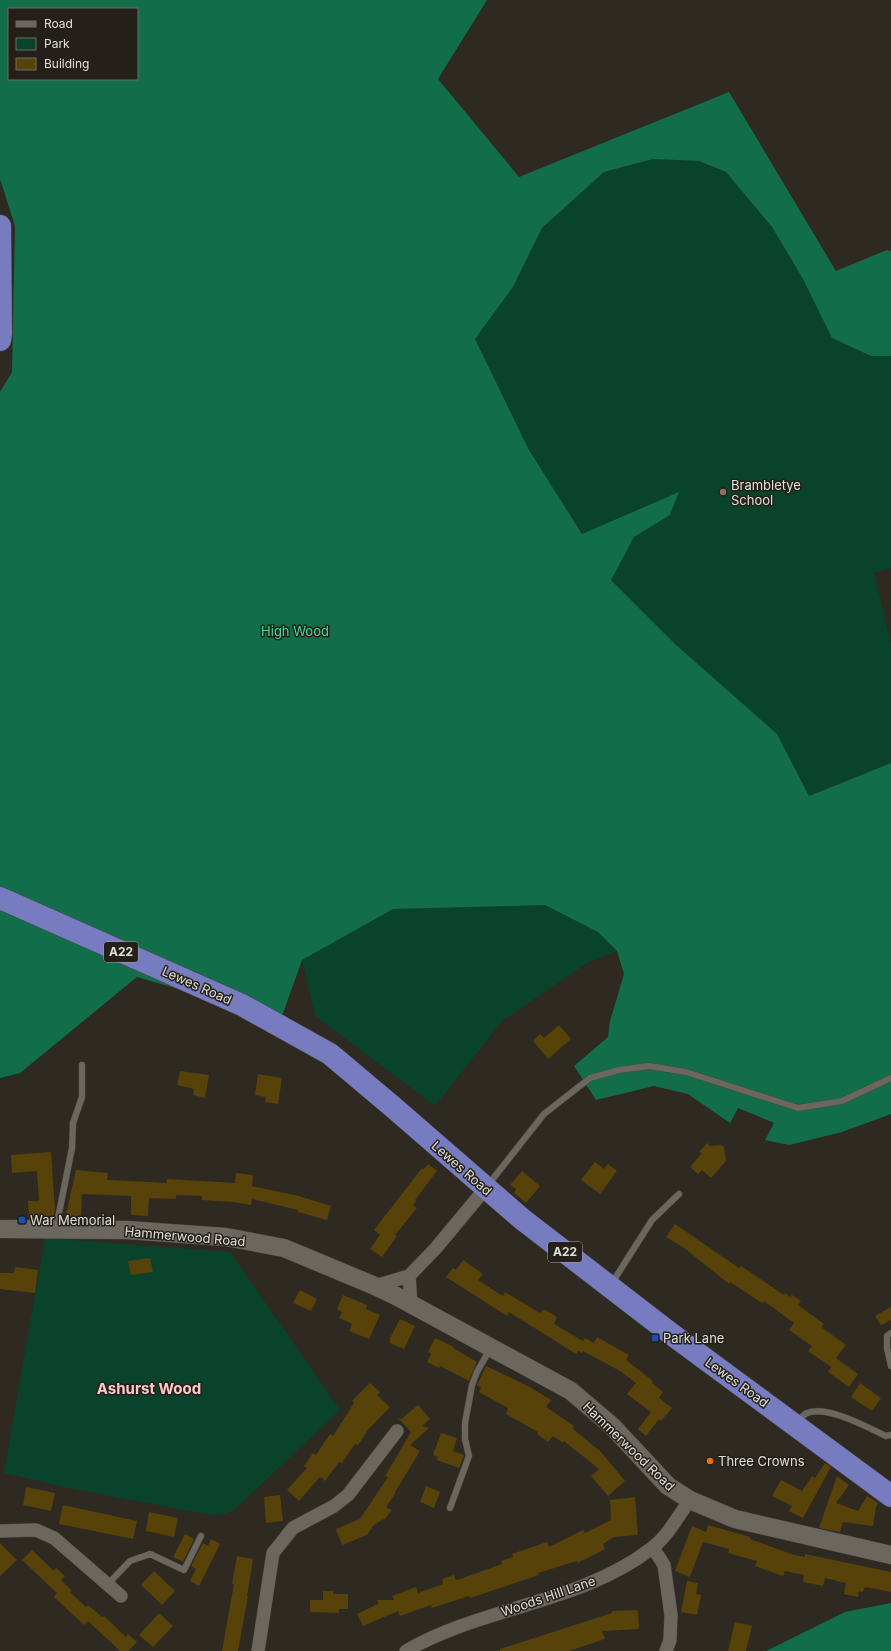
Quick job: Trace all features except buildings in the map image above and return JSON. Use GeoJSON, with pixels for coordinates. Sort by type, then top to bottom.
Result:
{"type":"FeatureCollection","features":[{"type":"Feature","properties":{"kind":"highway"},"geometry":{"type":"LineString","coordinates":[[0,226],[0,340]]}},
{"type":"Feature","properties":{"kind":"highway","name":"Lewes Road"},"geometry":{"type":"LineString","coordinates":[[0,898],[242,1005],[330,1054],[393,1106],[485,1189],[522,1219],[670,1333],[891,1496]]}},
{"type":"Feature","properties":{"kind":"street"},"geometry":{"type":"LineString","coordinates":[[375,1286],[409,1276],[436,1248],[485,1189]]}},
{"type":"Feature","properties":{"kind":"street","name":"Hammerwood Road"},"geometry":{"type":"LineString","coordinates":[[0,1229],[127,1230],[226,1237],[284,1248],[375,1286],[571,1391],[612,1426],[668,1486],[690,1500],[735,1519],[891,1555]]}},
{"type":"Feature","properties":{"kind":"street"},"geometry":{"type":"LineString","coordinates":[[409,1276],[411,1304]]}},
{"type":"Feature","properties":{"kind":"street"},"geometry":{"type":"LineString","coordinates":[[258,1651],[273,1553],[293,1528],[334,1506],[348,1495],[397,1431]]}},
{"type":"Feature","properties":{"kind":"street","name":"Woods Hill Lane"},"geometry":{"type":"LineString","coordinates":[[410,1649],[436,1635],[477,1620],[571,1591],[616,1571],[653,1548],[667,1533],[690,1500]]}},
{"type":"Feature","properties":{"kind":"street"},"geometry":{"type":"LineString","coordinates":[[0,1531],[36,1530],[54,1538],[121,1596]]}},
{"type":"Feature","properties":{"kind":"street"},"geometry":{"type":"LineString","coordinates":[[653,1548],[664,1565],[671,1615],[670,1640],[666,1651]]}},
{"type":"Feature","properties":{"kind":"lane"},"geometry":{"type":"LineString","coordinates":[[56,1230],[58,1213],[72,1148],[73,1123],[82,1097],[82,1065]]}},
{"type":"Feature","properties":{"kind":"lane"},"geometry":{"type":"LineString","coordinates":[[485,1189],[544,1114],[590,1078],[619,1070],[649,1066],[686,1072],[798,1108],[842,1101],[891,1078]]}},
{"type":"Feature","properties":{"kind":"lane"},"geometry":{"type":"LineString","coordinates":[[610,1286],[652,1220],[679,1194]]}},
{"type":"Feature","properties":{"kind":"lane"},"geometry":{"type":"LineString","coordinates":[[891,1333],[888,1336],[887,1348],[891,1366]]}},
{"type":"Feature","properties":{"kind":"lane"},"geometry":{"type":"LineString","coordinates":[[450,1508],[469,1456],[465,1439],[465,1423],[472,1385],[477,1372],[491,1348]]}},
{"type":"Feature","properties":{"kind":"lane"},"geometry":{"type":"LineString","coordinates":[[795,1424],[806,1413],[826,1412],[852,1421],[886,1436],[891,1435]]}},
{"type":"Feature","properties":{"kind":"lane"},"geometry":{"type":"LineString","coordinates":[[108,1584],[130,1561],[150,1554],[184,1570],[201,1536]]}},
{"type":"Feature","properties":{"kind":"green space","name":"High Wood"},"geometry":{"type":"Polygon","coordinates":[[[0,0],[487,0],[438,79],[519,177],[729,92],[836,271],[887,250],[891,251],[891,356],[871,356],[832,338],[803,279],[772,227],[726,172],[699,161],[653,159],[604,172],[542,228],[513,287],[475,339],[529,450],[582,534],[679,492],[670,515],[634,537],[611,580],[675,644],[777,734],[809,796],[891,763],[891,1114],[842,1132],[789,1145],[765,1140],[774,1123],[738,1108],[730,1123],[688,1094],[654,1086],[596,1100],[574,1066],[608,1037],[610,1021],[624,974],[617,951],[598,932],[545,905],[393,909],[302,960],[281,1019],[137,977],[20,1073],[0,1078],[0,392],[12,372],[15,226],[0,179],[0,0]]]}},
{"type":"Feature","properties":{"kind":"green space","name":"Brambletye School"},"geometry":{"type":"Polygon","coordinates":[[[653,159],[699,161],[726,172],[772,227],[803,279],[871,356],[891,356],[891,568],[874,573],[891,644],[891,763],[809,796],[777,734],[675,644],[611,579],[634,537],[670,515],[679,493],[582,534],[529,450],[475,339],[513,287],[542,228],[604,172],[653,159]]]}},
{"type":"Feature","properties":{"kind":"green space"},"geometry":{"type":"Polygon","coordinates":[[[545,905],[598,932],[617,951],[587,963],[502,1021],[435,1106],[315,1016],[302,960],[393,909],[545,905]]]}},
{"type":"Feature","properties":{"kind":"green space"},"geometry":{"type":"Polygon","coordinates":[[[45,1238],[230,1252],[340,1410],[234,1510],[224,1514],[211,1515],[73,1489],[4,1473],[45,1238]]]}},
{"type":"Feature","properties":{"kind":"green space"},"geometry":{"type":"Polygon","coordinates":[[[891,1603],[891,1651],[766,1651],[845,1612],[891,1603]]]}},
{"type":"Feature","properties":{"kind":"place","name":"Brambletye School"},"geometry":{"type":"Point","coordinates":[723,492]}},
{"type":"Feature","properties":{"kind":"place","name":"War Memorial"},"geometry":{"type":"Point","coordinates":[22,1220]}},
{"type":"Feature","properties":{"kind":"place","name":"Park Lane"},"geometry":{"type":"Point","coordinates":[655,1338]}},
{"type":"Feature","properties":{"kind":"place","name":"Three Crowns"},"geometry":{"type":"Point","coordinates":[710,1461]}},
{"type":"Feature","properties":{"kind":"district","name":"Ashurst Wood"},"geometry":{"type":"Point","coordinates":[149,1389]}}]}
